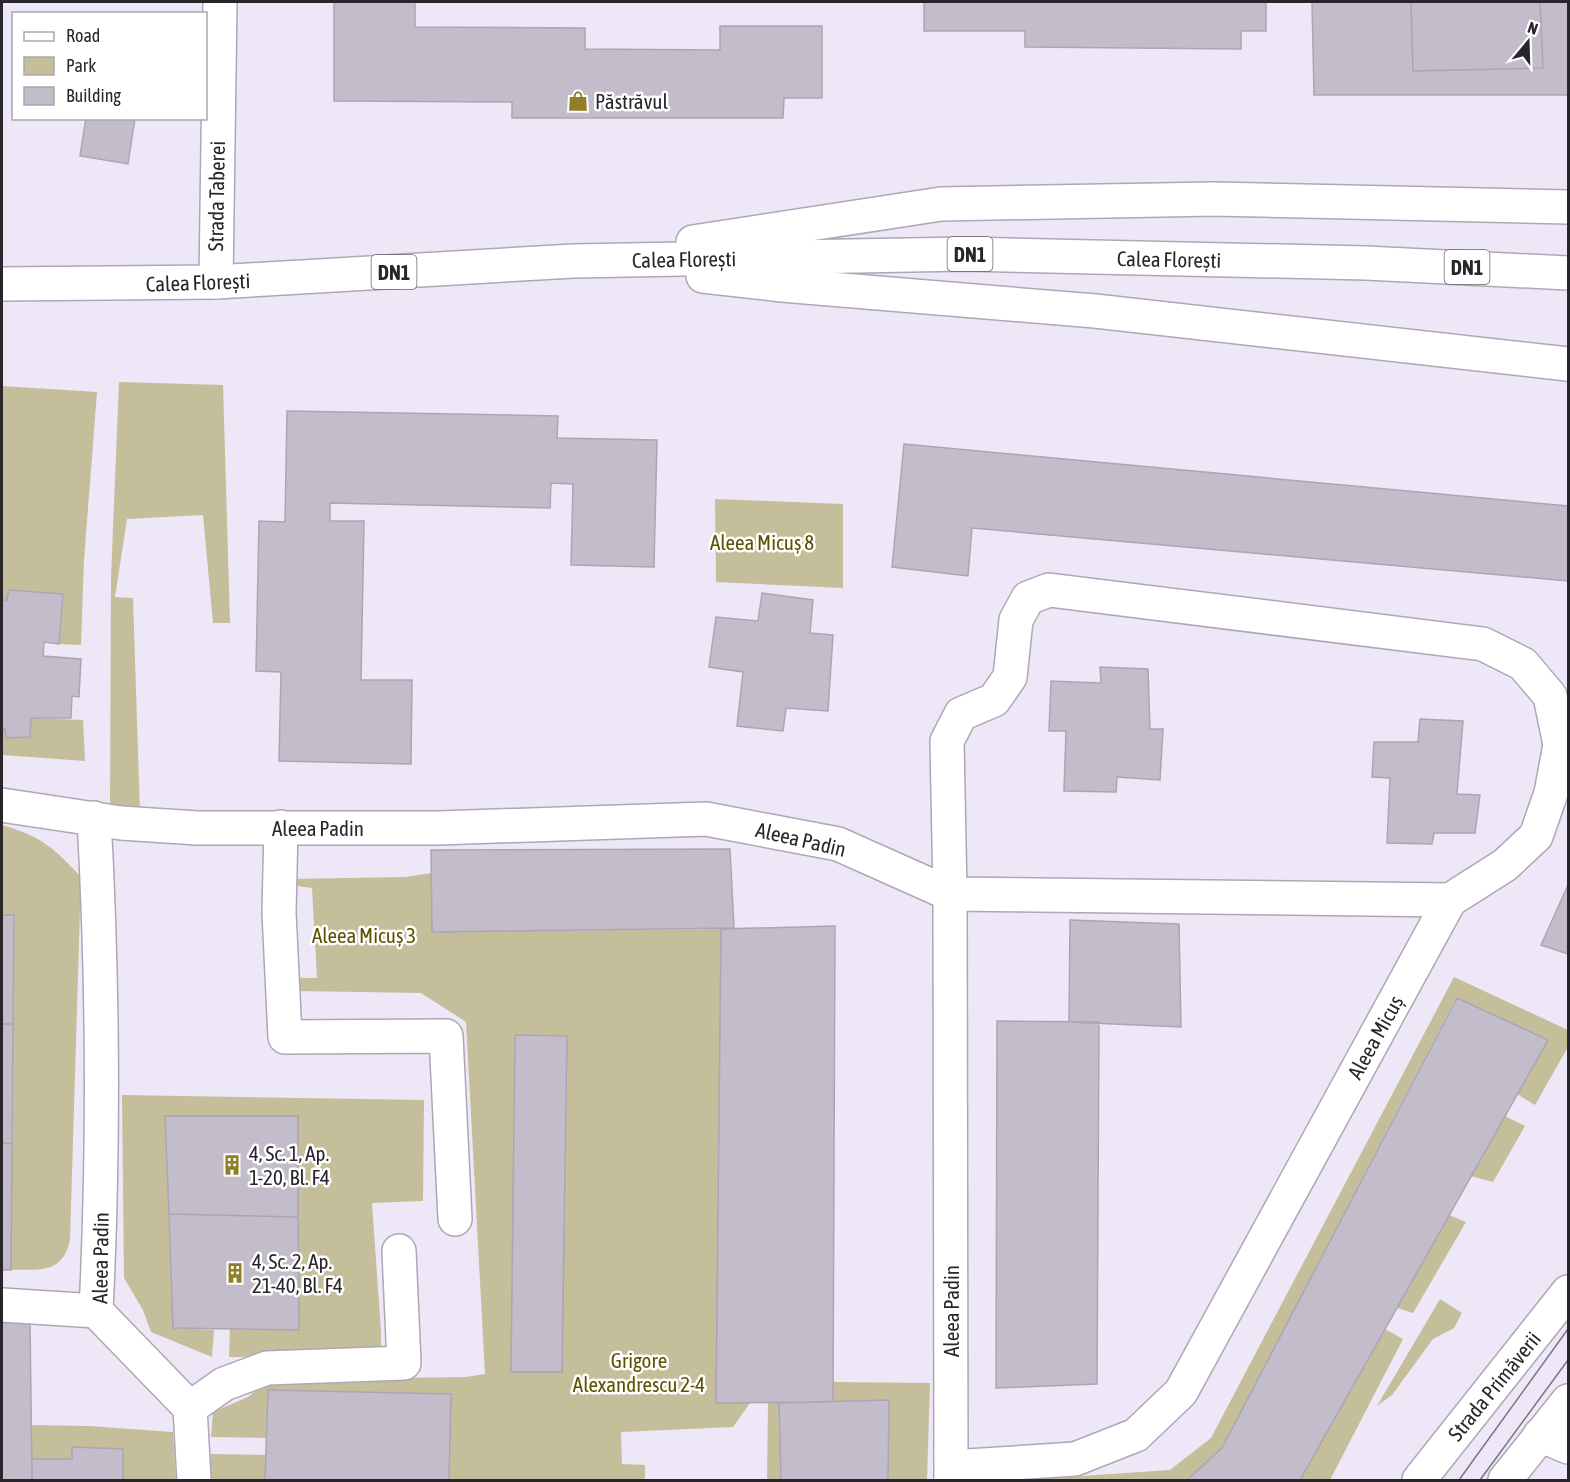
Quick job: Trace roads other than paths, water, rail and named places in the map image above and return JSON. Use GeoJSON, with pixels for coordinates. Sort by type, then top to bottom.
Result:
{"type":"FeatureCollection","features":[{"type":"Feature","properties":{"kind":"main road","name":"Strada Taberei"},"geometry":{"type":"LineString","coordinates":[[216,282],[220,2]]}},
{"type":"Feature","properties":{"kind":"main road"},"geometry":{"type":"LineString","coordinates":[[573,261],[941,204],[1214,199],[1569,207]]}},
{"type":"Feature","properties":{"kind":"main road","name":"Calea Florești"},"geometry":{"type":"LineString","coordinates":[[2,284],[216,282],[573,261],[965,254],[1366,263],[1569,273]]}},
{"type":"Feature","properties":{"kind":"main road"},"geometry":{"type":"LineString","coordinates":[[573,261],[782,285],[1095,311],[1569,364]]}},
{"type":"Feature","properties":{"kind":"main road"},"geometry":{"type":"LineString","coordinates":[[1049,590],[1483,644],[1523,664],[1550,696],[1560,745],[1551,793],[1536,836],[1505,865],[1450,900],[950,894],[947,741],[961,714],[994,700],[1010,677],[1016,620],[1028,598],[1049,590]]}},
{"type":"Feature","properties":{"kind":"main road","name":"Aleea Padin"},"geometry":{"type":"LineString","coordinates":[[2,805],[121,823],[197,828],[438,828],[706,819],[838,844],[950,894],[951,1474]]}},
{"type":"Feature","properties":{"kind":"main road","name":"Aleea Padin"},"geometry":{"type":"LineString","coordinates":[[94,818],[100,935],[101,1207],[96,1311],[190,1408]]}},
{"type":"Feature","properties":{"kind":"main road"},"geometry":{"type":"LineString","coordinates":[[281,827],[279,912],[285,1037],[446,1036],[455,1219]]}},
{"type":"Feature","properties":{"kind":"main road","name":"Aleea Micuș"},"geometry":{"type":"LineString","coordinates":[[951,1474],[1075,1459],[1136,1435],[1181,1392],[1450,900]]}},
{"type":"Feature","properties":{"kind":"main road"},"geometry":{"type":"LineString","coordinates":[[194,1480],[190,1408],[224,1384],[267,1368],[404,1363],[399,1251]]}},
{"type":"Feature","properties":{"kind":"main road","name":"Strada Primăverii"},"geometry":{"type":"LineString","coordinates":[[1419,1480],[1569,1292]]}},
{"type":"Feature","properties":{"kind":"main road"},"geometry":{"type":"LineString","coordinates":[[2,1305],[96,1311]]}},
{"type":"Feature","properties":{"kind":"main road"},"geometry":{"type":"LineString","coordinates":[[1505,1480],[1554,1441],[1569,1401]]}},
{"type":"Feature","properties":{"kind":"tram line"},"geometry":{"type":"LineString","coordinates":[[1459,1480],[1568,1329]]}},
{"type":"Feature","properties":{"kind":"tram line"},"geometry":{"type":"LineString","coordinates":[[1480,1480],[1568,1360]]}},
{"type":"Feature","properties":{"kind":"place","name":"Păstrăvul"},"geometry":{"type":"Point","coordinates":[578,101]}},
{"type":"Feature","properties":{"kind":"place","name":"4, Sc. 1, Ap. 1-20, Bl. F4"},"geometry":{"type":"Point","coordinates":[232,1165]}},
{"type":"Feature","properties":{"kind":"place","name":"4, Sc. 2, Ap. 21-40, Bl. F4"},"geometry":{"type":"Point","coordinates":[235,1273]}},
{"type":"Feature","properties":{"kind":"park label","name":"Aleea Micuș 8"},"geometry":{"type":"Point","coordinates":[762,542]}},
{"type":"Feature","properties":{"kind":"park label","name":"Aleea Micuș 3"},"geometry":{"type":"Point","coordinates":[364,935]}},
{"type":"Feature","properties":{"kind":"park label","name":"Grigore Alexandrescu 2-4"},"geometry":{"type":"Point","coordinates":[639,1372]}}]}
